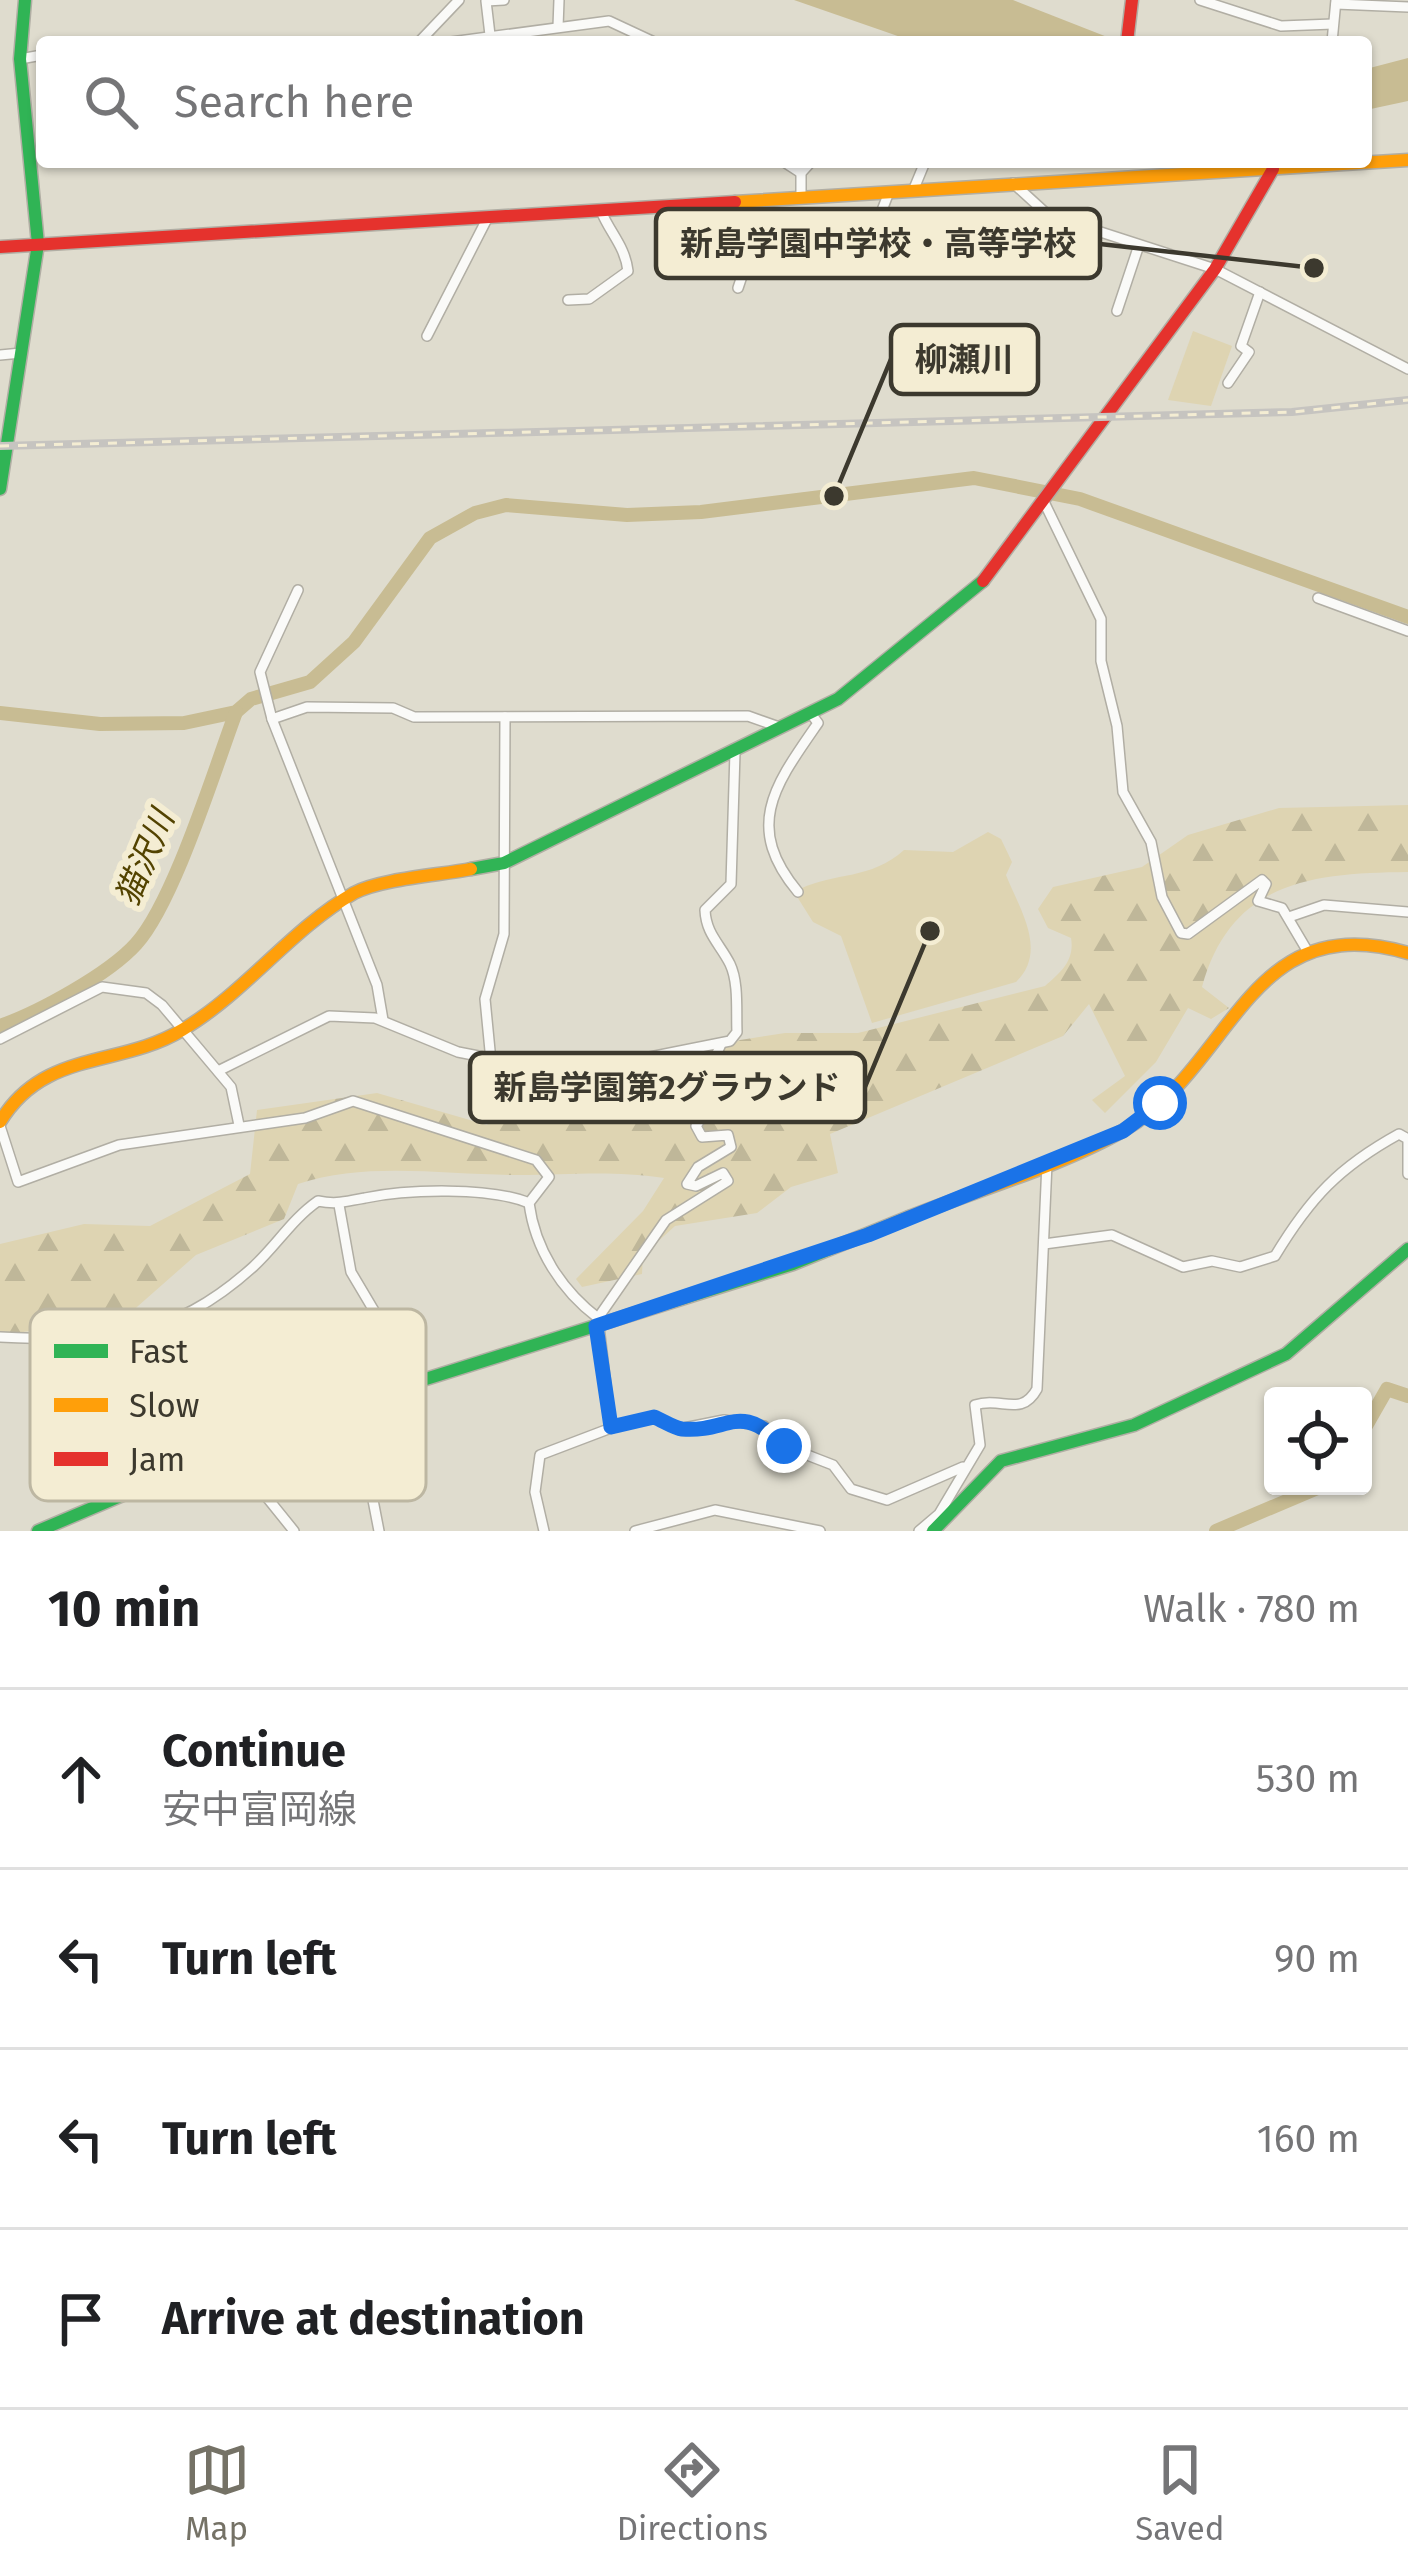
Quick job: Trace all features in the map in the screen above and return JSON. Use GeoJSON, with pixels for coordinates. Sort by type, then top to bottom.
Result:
{"type":"FeatureCollection","features":[{"type":"Feature","properties":{"kind":"street"},"geometry":{"type":"LineString","coordinates":[[425,36],[460,0]]}},
{"type":"Feature","properties":{"kind":"street"},"geometry":{"type":"LineString","coordinates":[[490,35],[486,1],[504,0]]}},
{"type":"Feature","properties":{"kind":"street"},"geometry":{"type":"LineString","coordinates":[[558,27],[559,0]]}},
{"type":"Feature","properties":{"kind":"street"},"geometry":{"type":"LineString","coordinates":[[1127,36],[1132,0]]}},
{"type":"Feature","properties":{"kind":"street"},"geometry":{"type":"LineString","coordinates":[[1199,0],[1230,4],[1281,26],[1333,24]]}},
{"type":"Feature","properties":{"kind":"street"},"geometry":{"type":"LineString","coordinates":[[1332,36],[1336,2],[1408,7]]}},
{"type":"Feature","properties":{"kind":"street"},"geometry":{"type":"LineString","coordinates":[[0,489],[38,244],[20,58],[25,4]]}},
{"type":"Feature","properties":{"kind":"street"},"geometry":{"type":"LineString","coordinates":[[484,36],[609,21],[641,36]]}},
{"type":"Feature","properties":{"kind":"street"},"geometry":{"type":"LineString","coordinates":[[20,58],[36,56]]}},
{"type":"Feature","properties":{"kind":"street"},"geometry":{"type":"LineString","coordinates":[[1372,162],[1408,160]]}},
{"type":"Feature","properties":{"kind":"street"},"geometry":{"type":"LineString","coordinates":[[793,168],[801,173]]}},
{"type":"Feature","properties":{"kind":"street"},"geometry":{"type":"LineString","coordinates":[[801,197],[801,173],[806,168]]}},
{"type":"Feature","properties":{"kind":"street"},"geometry":{"type":"LineString","coordinates":[[913,191],[923,168]]}},
{"type":"Feature","properties":{"kind":"street"},"geometry":{"type":"LineString","coordinates":[[0,247],[913,191],[1114,170],[1283,168]]}},
{"type":"Feature","properties":{"kind":"street"},"geometry":{"type":"LineString","coordinates":[[611,1427],[597,1322],[557,1276],[532,1232],[529,1203],[549,1177],[536,1160],[364,1101],[304,1118],[119,1144],[18,1182],[0,1124],[9,1108],[66,1064],[138,1050],[183,1030],[357,890],[504,863],[812,715],[995,572],[1215,269],[1273,169]]}},
{"type":"Feature","properties":{"kind":"street"},"geometry":{"type":"LineString","coordinates":[[1013,182],[1048,215],[1138,248],[1215,269],[1408,369]]}},
{"type":"Feature","properties":{"kind":"street"},"geometry":{"type":"LineString","coordinates":[[860,268],[889,192]]}},
{"type":"Feature","properties":{"kind":"street"},"geometry":{"type":"LineString","coordinates":[[738,288],[749,255],[765,234],[741,202]]}},
{"type":"Feature","properties":{"kind":"street"},"geometry":{"type":"LineString","coordinates":[[568,300],[589,299],[628,271],[626,250],[610,233],[601,211]]}},
{"type":"Feature","properties":{"kind":"street"},"geometry":{"type":"LineString","coordinates":[[427,337],[488,217]]}},
{"type":"Feature","properties":{"kind":"street"},"geometry":{"type":"LineString","coordinates":[[1118,311],[1138,248]]}},
{"type":"Feature","properties":{"kind":"street"},"geometry":{"type":"LineString","coordinates":[[1228,383],[1249,352],[1241,346],[1260,292]]}},
{"type":"Feature","properties":{"kind":"street"},"geometry":{"type":"LineString","coordinates":[[0,355],[21,353]]}},
{"type":"Feature","properties":{"kind":"street"},"geometry":{"type":"LineString","coordinates":[[1046,502],[1101,619],[1101,661],[1117,726],[1123,792],[1151,842],[1162,897],[1175,926],[1181,933],[1194,931],[1257,879],[1266,884],[1258,901],[1282,908],[1308,952]]}},
{"type":"Feature","properties":{"kind":"street"},"geometry":{"type":"LineString","coordinates":[[298,590],[261,663],[265,686],[271,715],[377,986],[383,1020]]}},
{"type":"Feature","properties":{"kind":"street"},"geometry":{"type":"LineString","coordinates":[[1318,598],[1408,632]]}},
{"type":"Feature","properties":{"kind":"street"},"geometry":{"type":"LineString","coordinates":[[271,715],[307,707],[393,708],[414,717],[748,716],[784,729]]}},
{"type":"Feature","properties":{"kind":"street"},"geometry":{"type":"LineString","coordinates":[[797,892],[766,839],[765,818],[799,746],[818,723],[812,715]]}},
{"type":"Feature","properties":{"kind":"street"},"geometry":{"type":"LineString","coordinates":[[491,1061],[485,985],[504,934],[505,717]]}},
{"type":"Feature","properties":{"kind":"street"},"geometry":{"type":"LineString","coordinates":[[218,1071],[314,1020],[383,1020],[491,1061],[573,1069],[721,1044],[737,1032],[734,981],[731,966],[710,935],[705,910],[731,884],[735,752]]}},
{"type":"Feature","properties":{"kind":"street"},"geometry":{"type":"LineString","coordinates":[[1288,916],[1324,905],[1408,912]]}},
{"type":"Feature","properties":{"kind":"street"},"geometry":{"type":"LineString","coordinates":[[426,1376],[793,1264],[1047,1162],[1150,1113],[1228,1020],[1308,952],[1348,941],[1408,953]]}},
{"type":"Feature","properties":{"kind":"street"},"geometry":{"type":"LineString","coordinates":[[0,1039],[112,985],[154,998],[237,1095],[239,1124]]}},
{"type":"Feature","properties":{"kind":"street"},"geometry":{"type":"LineString","coordinates":[[597,1322],[666,1220],[728,1181],[723,1173],[696,1186],[687,1184],[698,1167],[731,1147],[728,1135],[702,1137],[696,1126],[717,1094],[714,1060],[721,1044]]}},
{"type":"Feature","properties":{"kind":"street"},"geometry":{"type":"LineString","coordinates":[[0,1093],[9,1108]]}},
{"type":"Feature","properties":{"kind":"street"},"geometry":{"type":"LineString","coordinates":[[1044,1244],[1112,1234],[1184,1267],[1212,1261],[1240,1267],[1275,1256],[1302,1212],[1358,1154],[1399,1134],[1408,1138],[1408,1174]]}},
{"type":"Feature","properties":{"kind":"street"},"geometry":{"type":"LineString","coordinates":[[919,1531],[939,1514],[980,1444],[974,1405],[1018,1407],[1028,1404],[1037,1389],[1047,1162]]}},
{"type":"Feature","properties":{"kind":"street"},"geometry":{"type":"LineString","coordinates":[[196,1309],[237,1282],[318,1201],[339,1205],[367,1197],[502,1192],[529,1203]]}},
{"type":"Feature","properties":{"kind":"street"},"geometry":{"type":"LineString","coordinates":[[339,1205],[351,1272],[373,1309]]}},
{"type":"Feature","properties":{"kind":"street"},"geometry":{"type":"LineString","coordinates":[[933,1531],[1001,1461],[1134,1426],[1286,1354],[1408,1250]]}},
{"type":"Feature","properties":{"kind":"street"},"geometry":{"type":"LineString","coordinates":[[0,1337],[30,1337]]}},
{"type":"Feature","properties":{"kind":"street"},"geometry":{"type":"LineString","coordinates":[[544,1531],[535,1492],[540,1455],[611,1427],[654,1417],[679,1429],[724,1420],[753,1422],[784,1446],[833,1465],[851,1489],[887,1500],[968,1466]]}},
{"type":"Feature","properties":{"kind":"street"},"geometry":{"type":"LineString","coordinates":[[38,1531],[106,1501]]}},
{"type":"Feature","properties":{"kind":"street"},"geometry":{"type":"LineString","coordinates":[[270,1501],[294,1531]]}},
{"type":"Feature","properties":{"kind":"street"},"geometry":{"type":"LineString","coordinates":[[373,1501],[379,1531]]}},
{"type":"Feature","properties":{"kind":"street"},"geometry":{"type":"LineString","coordinates":[[635,1531],[715,1510],[820,1531]]}},
{"type":"Feature","properties":{"kind":"green space"},"geometry":{"type":"Polygon","coordinates":[[[1193,331],[1232,346],[1211,406],[1168,400],[1193,331]]]}},
{"type":"Feature","properties":{"kind":"green space"},"geometry":{"type":"Polygon","coordinates":[[[1408,805],[1408,872],[1308,881],[1255,904],[1233,924],[1215,952],[1202,987],[1229,1008],[1211,1019],[1188,1008],[1156,1062],[1105,1113],[1092,1100],[1125,1076],[1089,1004],[1063,1036],[830,1134],[838,1173],[791,1187],[757,1213],[675,1226],[643,1255],[642,1274],[582,1287],[576,1279],[643,1211],[664,1178],[351,1173],[298,1184],[284,1219],[196,1255],[135,1309],[30,1309],[30,1331],[0,1336],[0,1244],[84,1224],[150,1226],[250,1174],[257,1110],[377,1093],[487,1125],[507,1098],[576,1073],[702,1058],[740,1040],[785,1033],[858,1033],[1045,986],[1065,966],[1072,946],[1071,938],[1048,928],[1038,909],[1053,887],[1142,867],[1188,835],[1279,808],[1408,805]]]}},
{"type":"Feature","properties":{"kind":"green space"},"geometry":{"type":"Polygon","coordinates":[[[988,832],[1001,839],[1012,862],[1006,875],[1031,944],[1025,970],[1016,982],[872,1023],[841,936],[813,922],[796,895],[813,884],[879,866],[904,850],[953,852],[988,832]]]}},
{"type":"Feature","properties":{"kind":"shaded area"},"geometry":{"type":"Polygon","coordinates":[[[794,0],[1013,0],[1105,36],[898,36],[794,0]]]}},
{"type":"Feature","properties":{"kind":"shaded area"},"geometry":{"type":"Polygon","coordinates":[[[1408,58],[1408,101],[1372,109],[1372,67],[1408,58]]]}},
{"type":"Feature","properties":{"kind":"waterway"},"geometry":{"type":"LineString","coordinates":[[0,713],[100,724],[184,723],[236,712],[251,699],[310,682],[354,642],[430,538],[475,513],[506,505],[627,515],[701,512],[974,478],[1080,499],[1408,617]]}},
{"type":"Feature","properties":{"kind":"waterway","name":"猫沢川"},"geometry":{"type":"LineString","coordinates":[[0,1026],[72,991],[136,944],[179,867],[236,712]]}},
{"type":"Feature","properties":{"kind":"waterway"},"geometry":{"type":"LineString","coordinates":[[1372,1415],[1387,1389],[1408,1396]]}},
{"type":"Feature","properties":{"kind":"waterway"},"geometry":{"type":"LineString","coordinates":[[1216,1531],[1301,1495]]}},
{"type":"Feature","properties":{"kind":"railway"},"geometry":{"type":"LineString","coordinates":[[0,446],[1292,412],[1408,400]]}},
{"type":"Feature","properties":{"kind":"traffic: fast"},"geometry":{"type":"LineString","coordinates":[[0,489],[38,244],[20,59],[25,0]]}},
{"type":"Feature","properties":{"kind":"traffic: fast"},"geometry":{"type":"LineString","coordinates":[[471,869],[504,863],[838,699],[983,581]]}},
{"type":"Feature","properties":{"kind":"traffic: fast"},"geometry":{"type":"LineString","coordinates":[[426,1379],[793,1264],[909,1217]]}},
{"type":"Feature","properties":{"kind":"traffic: fast"},"geometry":{"type":"LineString","coordinates":[[933,1531],[1001,1461],[1134,1425],[1286,1354],[1408,1249]]}},
{"type":"Feature","properties":{"kind":"traffic: fast"},"geometry":{"type":"LineString","coordinates":[[38,1531],[109,1501]]}},
{"type":"Feature","properties":{"kind":"traffic: slow"},"geometry":{"type":"LineString","coordinates":[[1372,162],[1408,160]]}},
{"type":"Feature","properties":{"kind":"traffic: slow"},"geometry":{"type":"LineString","coordinates":[[735,202],[1280,168]]}},
{"type":"Feature","properties":{"kind":"traffic: slow"},"geometry":{"type":"LineString","coordinates":[[0,1122],[38,1082],[182,1030],[227,998],[309,924],[354,893],[394,881],[471,869]]}},
{"type":"Feature","properties":{"kind":"traffic: slow"},"geometry":{"type":"LineString","coordinates":[[909,1217],[1047,1166],[1124,1130],[1161,1102],[1276,972],[1311,952],[1354,945],[1408,953]]}},
{"type":"Feature","properties":{"kind":"traffic: jam"},"geometry":{"type":"LineString","coordinates":[[1128,36],[1132,0]]}},
{"type":"Feature","properties":{"kind":"traffic: jam"},"geometry":{"type":"LineString","coordinates":[[983,581],[1215,269],[1273,169]]}},
{"type":"Feature","properties":{"kind":"traffic: jam"},"geometry":{"type":"LineString","coordinates":[[0,247],[735,202]]}},
{"type":"Feature","properties":{"kind":"place","name":"新島学園中学校・高等学校"},"geometry":{"type":"Point","coordinates":[1314,268]}},
{"type":"Feature","properties":{"kind":"place","name":"柳瀬川"},"geometry":{"type":"Point","coordinates":[834,496]}},
{"type":"Feature","properties":{"kind":"place","name":"新島学園第2グラウンド"},"geometry":{"type":"Point","coordinates":[930,931]}},
{"type":"Feature","properties":{"kind":"route"},"geometry":{"type":"LineString","coordinates":[[784,1446],[753,1422],[724,1420],[679,1429],[654,1417],[611,1427],[596,1326],[793,1264],[868,1235],[1123,1131],[1160,1103]]}}]}
